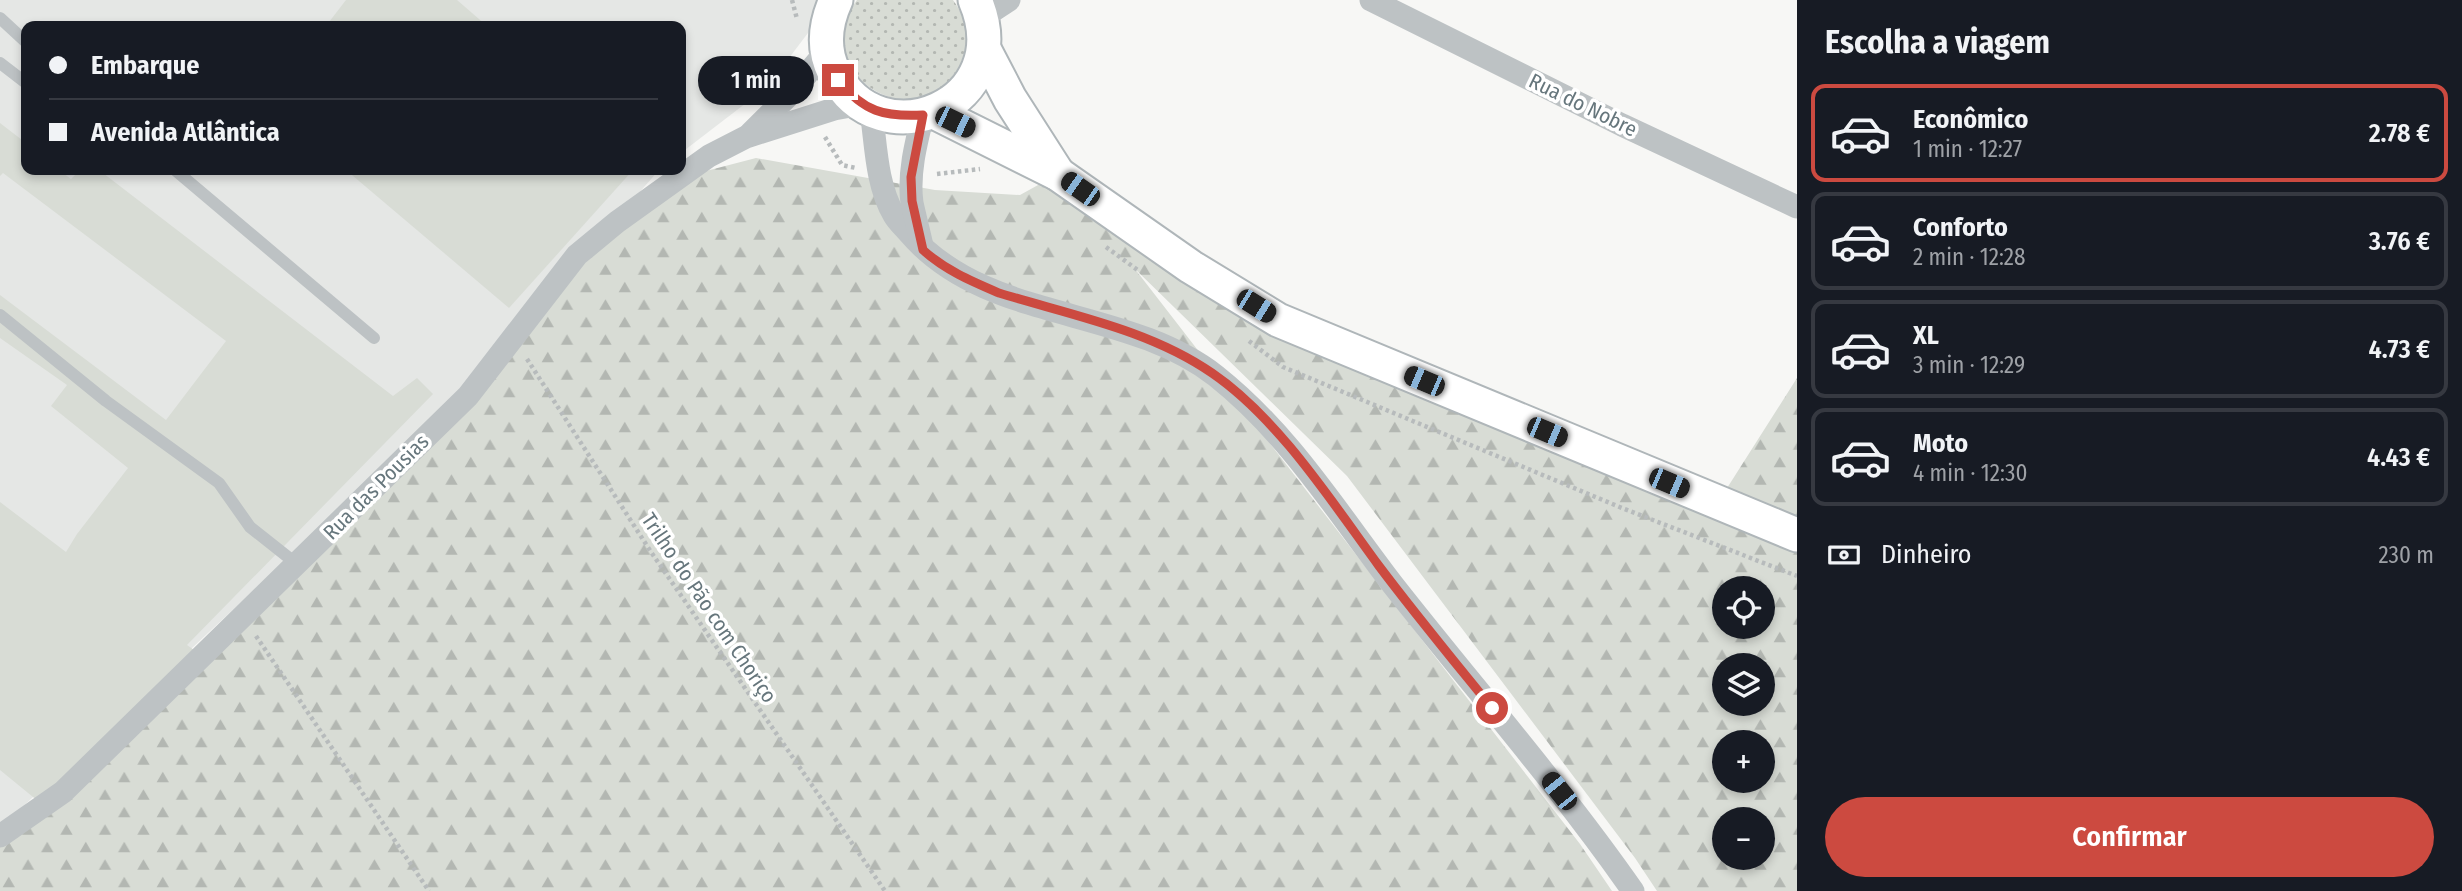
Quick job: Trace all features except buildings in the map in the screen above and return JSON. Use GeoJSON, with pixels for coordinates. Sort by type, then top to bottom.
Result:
{"type":"FeatureCollection","features":[{"type":"Feature","properties":{"kind":"main road"},"geometry":{"type":"LineString","coordinates":[[821,20],[838,80],[867,107],[897,117],[929,113],[953,102],[968,87],[979,69],[988,17]]}},
{"type":"Feature","properties":{"kind":"main road"},"geometry":{"type":"LineString","coordinates":[[988,17],[1010,99],[1058,174]]}},
{"type":"Feature","properties":{"kind":"main road"},"geometry":{"type":"LineString","coordinates":[[929,113],[1058,174],[1191,267],[1278,320],[1797,535]]}},
{"type":"Feature","properties":{"kind":"street","name":"Rua do Nobre"},"geometry":{"type":"LineString","coordinates":[[1371,0],[1622,125],[1797,207]]}},
{"type":"Feature","properties":{"kind":"street"},"geometry":{"type":"LineString","coordinates":[[746,138],[793,91],[821,20]]}},
{"type":"Feature","properties":{"kind":"street"},"geometry":{"type":"LineString","coordinates":[[746,138],[834,109],[867,107],[879,173],[894,216],[935,260],[962,277],[999,293],[1142,337],[1213,374],[1240,396],[1275,430],[1312,475],[1392,583],[1592,833],[1633,891]]}},
{"type":"Feature","properties":{"kind":"street"},"geometry":{"type":"LineString","coordinates":[[923,250],[912,201],[911,177],[929,113]]}},
{"type":"Feature","properties":{"kind":"street","name":"Rua das Pousias"},"geometry":{"type":"LineString","coordinates":[[686,172],[709,156],[746,138]]}},
{"type":"Feature","properties":{"kind":"street","name":"Rua das Pousias"},"geometry":{"type":"LineString","coordinates":[[0,836],[64,793],[468,396],[577,255],[617,222],[683,175]]}},
{"type":"Feature","properties":{"kind":"lane"},"geometry":{"type":"LineString","coordinates":[[0,18],[21,37]]}},
{"type":"Feature","properties":{"kind":"lane"},"geometry":{"type":"LineString","coordinates":[[0,63],[21,79]]}},
{"type":"Feature","properties":{"kind":"lane"},"geometry":{"type":"LineString","coordinates":[[181,175],[374,338]]}},
{"type":"Feature","properties":{"kind":"lane"},"geometry":{"type":"LineString","coordinates":[[0,315],[106,401],[219,483],[250,527],[298,565]]}},
{"type":"Feature","properties":{"kind":"path"},"geometry":{"type":"LineString","coordinates":[[792,0],[821,20]]}},
{"type":"Feature","properties":{"kind":"path"},"geometry":{"type":"LineString","coordinates":[[823,133],[842,165],[860,169]]}},
{"type":"Feature","properties":{"kind":"path","name":"Trilho do Pão com Choriço"},"geometry":{"type":"LineString","coordinates":[[513,338],[651,552],[885,891]]}},
{"type":"Feature","properties":{"kind":"path"},"geometry":{"type":"LineString","coordinates":[[244,618],[429,891]]}},
{"type":"Feature","properties":{"kind":"shaded area"},"geometry":{"type":"Polygon","coordinates":[[[0,0],[833,0],[767,87],[686,149],[686,21],[21,21],[21,175],[655,175],[462,395],[0,828],[0,0]]]}},
{"type":"Feature","properties":{"kind":"green space"},"geometry":{"type":"Polygon","coordinates":[[[346,0],[457,0],[481,21],[330,21],[346,0]]]}},
{"type":"Feature","properties":{"kind":"green space"},"geometry":{"type":"Polygon","coordinates":[[[857,0],[953,0],[964,22],[966,44],[960,64],[948,81],[932,93],[912,99],[890,97],[864,83],[850,65],[844,41],[846,20],[857,0]]]}},
{"type":"Feature","properties":{"kind":"green space"},"geometry":{"type":"Polygon","coordinates":[[[0,123],[21,139],[21,175],[66,175],[71,179],[75,175],[106,175],[393,396],[417,378],[433,394],[187,645],[204,657],[44,806],[0,770],[0,502],[66,552],[128,468],[51,406],[67,385],[0,338],[0,295],[166,420],[226,341],[3,173],[0,176],[0,123]]]}},
{"type":"Feature","properties":{"kind":"green space"},"geometry":{"type":"Polygon","coordinates":[[[756,158],[935,190],[1020,195],[1058,174],[1191,267],[1722,496],[1797,378],[1797,891],[1657,891],[1635,858],[1347,476],[1135,269],[1580,844],[1612,891],[0,891],[0,834],[145,715],[467,398],[577,255],[706,171],[756,158]]]}},
{"type":"Feature","properties":{"kind":"green space"},"geometry":{"type":"Polygon","coordinates":[[[352,175],[629,175],[509,308],[352,175]]]}},
{"type":"Feature","properties":{"kind":"route"},"geometry":{"type":"LineString","coordinates":[[838,80],[849,93],[871,110],[897,117],[923,115],[911,177],[912,201],[923,250],[962,277],[980,285],[1142,337],[1189,359],[1213,374],[1275,430],[1492,708]]}}]}
